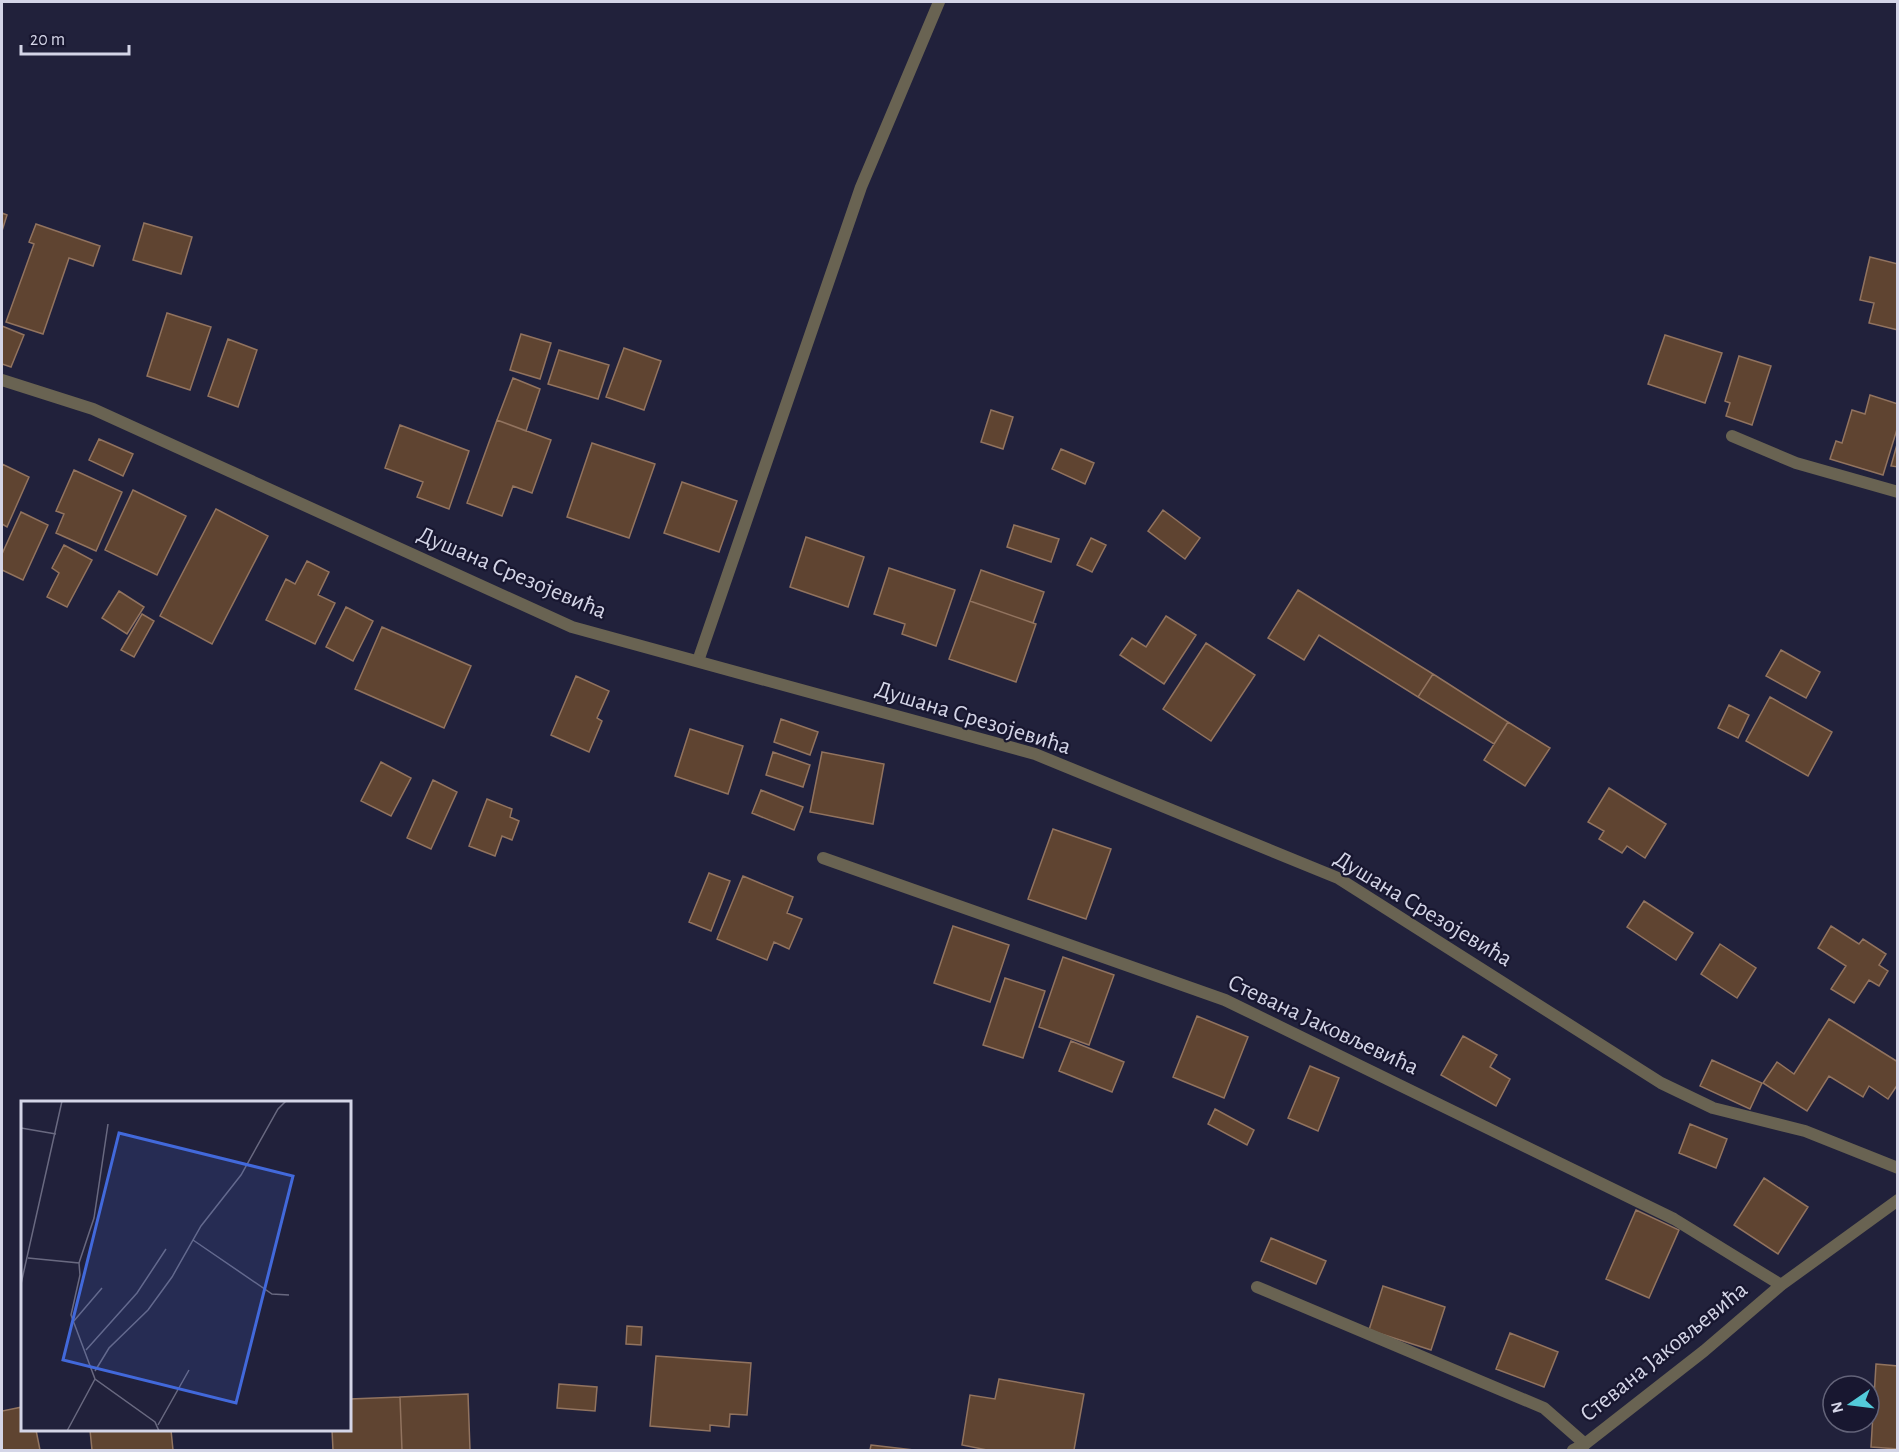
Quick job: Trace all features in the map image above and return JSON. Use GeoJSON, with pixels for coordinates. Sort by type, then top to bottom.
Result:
{"type":"FeatureCollection","features":[{"type":"Feature","properties":{"kind":"street"},"geometry":{"type":"LineString","coordinates":[[698,661],[861,187],[939,2]]}},
{"type":"Feature","properties":{"kind":"street","name":"Душана Срезојевића"},"geometry":{"type":"LineString","coordinates":[[2,380],[93,410],[572,627],[1035,754],[1338,878],[1661,1083],[1713,1108],[1805,1131],[1898,1168]]}},
{"type":"Feature","properties":{"kind":"street"},"geometry":{"type":"LineString","coordinates":[[1732,436],[1796,464],[1898,492]]}},
{"type":"Feature","properties":{"kind":"street","name":"Стевана Јаковљевића"},"geometry":{"type":"LineString","coordinates":[[823,858],[1225,1000],[1674,1219],[1780,1285]]}},
{"type":"Feature","properties":{"kind":"street","name":"Стевана Јаковљевића"},"geometry":{"type":"LineString","coordinates":[[1573,1450],[1585,1444],[1704,1351],[1780,1285],[1898,1200]]}},
{"type":"Feature","properties":{"kind":"street"},"geometry":{"type":"LineString","coordinates":[[1257,1287],[1544,1408],[1585,1444]]}},
{"type":"Feature","properties":{"kind":"building"},"geometry":{"type":"Polygon","coordinates":[[[2,213],[7,215],[2,231],[2,213]]]}},
{"type":"Feature","properties":{"kind":"building"},"geometry":{"type":"Polygon","coordinates":[[[144,223],[192,237],[181,274],[133,260],[144,223]]]}},
{"type":"Feature","properties":{"kind":"building"},"geometry":{"type":"Polygon","coordinates":[[[36,224],[100,246],[93,266],[69,258],[43,334],[6,322],[34,244],[29,242],[36,224]]]}},
{"type":"Feature","properties":{"kind":"building"},"geometry":{"type":"Polygon","coordinates":[[[1870,257],[1898,264],[1898,330],[1869,323],[1874,303],[1860,300],[1870,257]]]}},
{"type":"Feature","properties":{"kind":"building"},"geometry":{"type":"Polygon","coordinates":[[[167,313],[211,327],[190,390],[147,376],[167,313]]]}},
{"type":"Feature","properties":{"kind":"building"},"geometry":{"type":"Polygon","coordinates":[[[2,326],[24,335],[11,367],[2,364],[2,326]]]}},
{"type":"Feature","properties":{"kind":"building"},"geometry":{"type":"Polygon","coordinates":[[[521,334],[551,343],[540,379],[510,370],[521,334]]]}},
{"type":"Feature","properties":{"kind":"building"},"geometry":{"type":"Polygon","coordinates":[[[1665,335],[1722,353],[1705,403],[1648,384],[1665,335]]]}},
{"type":"Feature","properties":{"kind":"building"},"geometry":{"type":"Polygon","coordinates":[[[228,339],[257,350],[238,407],[208,396],[228,339]]]}},
{"type":"Feature","properties":{"kind":"building"},"geometry":{"type":"Polygon","coordinates":[[[624,348],[661,361],[644,410],[606,397],[624,348]]]}},
{"type":"Feature","properties":{"kind":"building"},"geometry":{"type":"Polygon","coordinates":[[[559,350],[609,365],[598,399],[548,384],[559,350]]]}},
{"type":"Feature","properties":{"kind":"building"},"geometry":{"type":"Polygon","coordinates":[[[1739,356],[1771,366],[1752,425],[1726,416],[1730,403],[1725,401],[1739,356]]]}},
{"type":"Feature","properties":{"kind":"building"},"geometry":{"type":"Polygon","coordinates":[[[513,378],[540,389],[526,431],[497,420],[513,378]]]}},
{"type":"Feature","properties":{"kind":"building"},"geometry":{"type":"Polygon","coordinates":[[[1870,395],[1898,404],[1898,426],[1883,475],[1830,459],[1836,441],[1842,443],[1852,410],[1865,414],[1870,395]]]}},
{"type":"Feature","properties":{"kind":"building"},"geometry":{"type":"Polygon","coordinates":[[[991,410],[1013,417],[1003,449],[981,442],[991,410]]]}},
{"type":"Feature","properties":{"kind":"building"},"geometry":{"type":"Polygon","coordinates":[[[497,420],[551,440],[532,493],[513,486],[502,516],[467,503],[497,420]]]}},
{"type":"Feature","properties":{"kind":"building"},"geometry":{"type":"Polygon","coordinates":[[[400,425],[469,451],[449,509],[417,497],[423,482],[385,468],[400,425]]]}},
{"type":"Feature","properties":{"kind":"building"},"geometry":{"type":"Polygon","coordinates":[[[99,439],[133,454],[123,476],[89,460],[99,439]]]}},
{"type":"Feature","properties":{"kind":"building"},"geometry":{"type":"Polygon","coordinates":[[[1898,441],[1898,467],[1891,466],[1898,441]]]}},
{"type":"Feature","properties":{"kind":"building"},"geometry":{"type":"Polygon","coordinates":[[[592,443],[655,464],[629,538],[567,517],[592,443]]]}},
{"type":"Feature","properties":{"kind":"building"},"geometry":{"type":"Polygon","coordinates":[[[1061,449],[1094,463],[1085,484],[1052,469],[1061,449]]]}},
{"type":"Feature","properties":{"kind":"building"},"geometry":{"type":"Polygon","coordinates":[[[2,464],[29,477],[7,527],[2,524],[2,464]]]}},
{"type":"Feature","properties":{"kind":"building"},"geometry":{"type":"Polygon","coordinates":[[[74,470],[122,492],[96,551],[56,533],[64,514],[56,511],[74,470]]]}},
{"type":"Feature","properties":{"kind":"building"},"geometry":{"type":"Polygon","coordinates":[[[682,482],[737,501],[719,552],[664,533],[682,482]]]}},
{"type":"Feature","properties":{"kind":"building"},"geometry":{"type":"Polygon","coordinates":[[[133,490],[186,516],[157,575],[105,550],[133,490]]]}},
{"type":"Feature","properties":{"kind":"building"},"geometry":{"type":"Polygon","coordinates":[[[216,509],[268,536],[212,644],[160,616],[216,509]]]}},
{"type":"Feature","properties":{"kind":"building"},"geometry":{"type":"Polygon","coordinates":[[[1163,510],[1200,538],[1185,559],[1148,531],[1163,510]]]}},
{"type":"Feature","properties":{"kind":"building"},"geometry":{"type":"Polygon","coordinates":[[[21,512],[48,525],[23,580],[2,570],[2,554],[21,512]]]}},
{"type":"Feature","properties":{"kind":"building"},"geometry":{"type":"Polygon","coordinates":[[[1014,525],[1059,539],[1051,562],[1007,547],[1014,525]]]}},
{"type":"Feature","properties":{"kind":"building"},"geometry":{"type":"Polygon","coordinates":[[[806,537],[864,557],[848,607],[790,587],[806,537]]]}},
{"type":"Feature","properties":{"kind":"building"},"geometry":{"type":"Polygon","coordinates":[[[1091,538],[1106,545],[1092,572],[1077,565],[1091,538]]]}},
{"type":"Feature","properties":{"kind":"building"},"geometry":{"type":"Polygon","coordinates":[[[64,545],[92,560],[67,607],[47,597],[59,573],[52,568],[64,545]]]}},
{"type":"Feature","properties":{"kind":"building"},"geometry":{"type":"Polygon","coordinates":[[[307,561],[329,572],[318,595],[335,603],[315,644],[266,620],[286,579],[295,584],[307,561]]]}},
{"type":"Feature","properties":{"kind":"building"},"geometry":{"type":"Polygon","coordinates":[[[889,568],[955,590],[936,646],[902,634],[905,624],[874,614],[889,568]]]}},
{"type":"Feature","properties":{"kind":"building"},"geometry":{"type":"Polygon","coordinates":[[[981,570],[1044,592],[1033,623],[970,601],[981,570]]]}},
{"type":"Feature","properties":{"kind":"building"},"geometry":{"type":"Polygon","coordinates":[[[1298,590],[1433,674],[1418,697],[1319,635],[1304,660],[1268,638],[1298,590]]]}},
{"type":"Feature","properties":{"kind":"building"},"geometry":{"type":"Polygon","coordinates":[[[119,591],[144,607],[127,634],[102,618],[119,591]]]}},
{"type":"Feature","properties":{"kind":"building"},"geometry":{"type":"Polygon","coordinates":[[[970,601],[1036,624],[1016,682],[949,659],[970,601]]]}},
{"type":"Feature","properties":{"kind":"building"},"geometry":{"type":"Polygon","coordinates":[[[346,607],[373,621],[353,661],[326,647],[346,607]]]}},
{"type":"Feature","properties":{"kind":"building"},"geometry":{"type":"Polygon","coordinates":[[[142,614],[154,621],[134,657],[121,650],[142,614]]]}},
{"type":"Feature","properties":{"kind":"building"},"geometry":{"type":"Polygon","coordinates":[[[1166,616],[1196,635],[1164,684],[1120,655],[1132,638],[1146,647],[1166,616]]]}},
{"type":"Feature","properties":{"kind":"building"},"geometry":{"type":"Polygon","coordinates":[[[382,627],[471,666],[444,728],[355,689],[382,627]]]}},
{"type":"Feature","properties":{"kind":"building"},"geometry":{"type":"Polygon","coordinates":[[[1206,643],[1255,675],[1211,741],[1163,709],[1206,643]]]}},
{"type":"Feature","properties":{"kind":"building"},"geometry":{"type":"Polygon","coordinates":[[[1781,650],[1820,672],[1806,698],[1766,676],[1781,650]]]}},
{"type":"Feature","properties":{"kind":"building"},"geometry":{"type":"Polygon","coordinates":[[[1433,674],[1508,722],[1494,744],[1418,697],[1433,674]]]}},
{"type":"Feature","properties":{"kind":"building"},"geometry":{"type":"Polygon","coordinates":[[[576,676],[609,691],[597,718],[602,721],[589,752],[551,735],[576,676]]]}},
{"type":"Feature","properties":{"kind":"building"},"geometry":{"type":"Polygon","coordinates":[[[1770,697],[1832,732],[1808,776],[1746,741],[1770,697]]]}},
{"type":"Feature","properties":{"kind":"building"},"geometry":{"type":"Polygon","coordinates":[[[1729,705],[1749,715],[1738,738],[1718,728],[1729,705]]]}},
{"type":"Feature","properties":{"kind":"building"},"geometry":{"type":"Polygon","coordinates":[[[781,719],[818,732],[810,755],[774,742],[781,719]]]}},
{"type":"Feature","properties":{"kind":"building"},"geometry":{"type":"Polygon","coordinates":[[[1508,722],[1550,748],[1525,786],[1484,760],[1508,722]]]}},
{"type":"Feature","properties":{"kind":"building"},"geometry":{"type":"Polygon","coordinates":[[[690,729],[743,746],[728,794],[675,776],[690,729]]]}},
{"type":"Feature","properties":{"kind":"building"},"geometry":{"type":"Polygon","coordinates":[[[773,752],[810,765],[803,787],[766,775],[773,752]]]}},
{"type":"Feature","properties":{"kind":"building"},"geometry":{"type":"Polygon","coordinates":[[[822,752],[884,764],[873,824],[810,812],[822,752]]]}},
{"type":"Feature","properties":{"kind":"building"},"geometry":{"type":"Polygon","coordinates":[[[381,762],[411,778],[391,816],[361,801],[381,762]]]}},
{"type":"Feature","properties":{"kind":"building"},"geometry":{"type":"Polygon","coordinates":[[[433,780],[457,792],[431,849],[407,838],[433,780]]]}},
{"type":"Feature","properties":{"kind":"building"},"geometry":{"type":"Polygon","coordinates":[[[1609,788],[1666,824],[1645,858],[1627,846],[1622,853],[1599,839],[1604,831],[1588,822],[1609,788]]]}},
{"type":"Feature","properties":{"kind":"building"},"geometry":{"type":"Polygon","coordinates":[[[761,790],[803,807],[794,830],[752,813],[761,790]]]}},
{"type":"Feature","properties":{"kind":"building"},"geometry":{"type":"Polygon","coordinates":[[[487,799],[512,809],[510,817],[519,821],[512,840],[502,836],[495,856],[469,846],[487,799]]]}},
{"type":"Feature","properties":{"kind":"building"},"geometry":{"type":"Polygon","coordinates":[[[1053,829],[1111,849],[1086,919],[1028,899],[1053,829]]]}},
{"type":"Feature","properties":{"kind":"building"},"geometry":{"type":"Polygon","coordinates":[[[709,873],[730,881],[711,931],[689,922],[709,873]]]}},
{"type":"Feature","properties":{"kind":"building"},"geometry":{"type":"Polygon","coordinates":[[[743,876],[793,897],[787,913],[802,919],[789,949],[774,942],[767,960],[717,939],[743,876]]]}},
{"type":"Feature","properties":{"kind":"building"},"geometry":{"type":"Polygon","coordinates":[[[1644,901],[1693,933],[1676,960],[1627,927],[1644,901]]]}},
{"type":"Feature","properties":{"kind":"building"},"geometry":{"type":"Polygon","coordinates":[[[953,926],[1009,945],[990,1002],[934,983],[953,926]]]}},
{"type":"Feature","properties":{"kind":"building"},"geometry":{"type":"Polygon","coordinates":[[[1831,926],[1859,944],[1863,939],[1886,954],[1879,965],[1888,971],[1879,986],[1869,980],[1854,1003],[1831,989],[1846,966],[1818,948],[1831,926]]]}},
{"type":"Feature","properties":{"kind":"building"},"geometry":{"type":"Polygon","coordinates":[[[1720,944],[1756,968],[1737,998],[1701,974],[1720,944]]]}},
{"type":"Feature","properties":{"kind":"building"},"geometry":{"type":"Polygon","coordinates":[[[1063,957],[1114,975],[1089,1045],[1039,1027],[1063,957]]]}},
{"type":"Feature","properties":{"kind":"building"},"geometry":{"type":"Polygon","coordinates":[[[1005,978],[1045,991],[1023,1058],[983,1045],[1005,978]]]}},
{"type":"Feature","properties":{"kind":"building"},"geometry":{"type":"Polygon","coordinates":[[[1197,1016],[1248,1037],[1224,1098],[1173,1077],[1197,1016]]]}},
{"type":"Feature","properties":{"kind":"building"},"geometry":{"type":"Polygon","coordinates":[[[1829,1019],[1898,1062],[1898,1084],[1888,1099],[1869,1086],[1863,1097],[1829,1076],[1807,1111],[1763,1083],[1777,1062],[1794,1074],[1829,1019]]]}},
{"type":"Feature","properties":{"kind":"building"},"geometry":{"type":"Polygon","coordinates":[[[1463,1036],[1497,1055],[1490,1067],[1510,1079],[1496,1106],[1441,1075],[1463,1036]]]}},
{"type":"Feature","properties":{"kind":"building"},"geometry":{"type":"Polygon","coordinates":[[[1071,1041],[1124,1062],[1112,1092],[1059,1071],[1071,1041]]]}},
{"type":"Feature","properties":{"kind":"building"},"geometry":{"type":"Polygon","coordinates":[[[1712,1060],[1762,1083],[1750,1109],[1700,1086],[1712,1060]]]}},
{"type":"Feature","properties":{"kind":"building"},"geometry":{"type":"Polygon","coordinates":[[[1310,1066],[1339,1078],[1318,1131],[1288,1118],[1310,1066]]]}},
{"type":"Feature","properties":{"kind":"building"},"geometry":{"type":"Polygon","coordinates":[[[1215,1109],[1254,1130],[1247,1145],[1208,1124],[1215,1109]]]}},
{"type":"Feature","properties":{"kind":"building"},"geometry":{"type":"Polygon","coordinates":[[[1690,1124],[1727,1139],[1716,1168],[1679,1153],[1690,1124]]]}},
{"type":"Feature","properties":{"kind":"building"},"geometry":{"type":"Polygon","coordinates":[[[1764,1178],[1808,1207],[1778,1254],[1734,1225],[1764,1178]]]}},
{"type":"Feature","properties":{"kind":"building"},"geometry":{"type":"Polygon","coordinates":[[[1636,1210],[1679,1230],[1649,1298],[1606,1279],[1636,1210]]]}},
{"type":"Feature","properties":{"kind":"building"},"geometry":{"type":"Polygon","coordinates":[[[1271,1238],[1326,1261],[1316,1284],[1261,1261],[1271,1238]]]}},
{"type":"Feature","properties":{"kind":"building"},"geometry":{"type":"Polygon","coordinates":[[[1383,1286],[1445,1307],[1431,1350],[1369,1330],[1383,1286]]]}},
{"type":"Feature","properties":{"kind":"building"},"geometry":{"type":"Polygon","coordinates":[[[627,1326],[642,1327],[641,1345],[626,1344],[627,1326]]]}},
{"type":"Feature","properties":{"kind":"building"},"geometry":{"type":"Polygon","coordinates":[[[1510,1333],[1558,1352],[1544,1387],[1496,1369],[1510,1333]]]}},
{"type":"Feature","properties":{"kind":"building"},"geometry":{"type":"Polygon","coordinates":[[[656,1356],[751,1363],[747,1415],[730,1414],[729,1427],[710,1425],[710,1431],[650,1426],[656,1356]]]}},
{"type":"Feature","properties":{"kind":"building"},"geometry":{"type":"Polygon","coordinates":[[[1876,1364],[1898,1366],[1898,1449],[1871,1447],[1872,1434],[1881,1434],[1881,1374],[1875,1374],[1876,1364]]]}},
{"type":"Feature","properties":{"kind":"building"},"geometry":{"type":"Polygon","coordinates":[[[999,1379],[1084,1394],[1074,1450],[987,1450],[962,1445],[970,1395],[995,1399],[999,1379]]]}},
{"type":"Feature","properties":{"kind":"building"},"geometry":{"type":"Polygon","coordinates":[[[559,1384],[597,1387],[595,1411],[557,1408],[559,1384]]]}},
{"type":"Feature","properties":{"kind":"building"},"geometry":{"type":"Polygon","coordinates":[[[468,1394],[470,1450],[402,1450],[400,1397],[468,1394]]]}},
{"type":"Feature","properties":{"kind":"building"},"geometry":{"type":"Polygon","coordinates":[[[400,1397],[402,1450],[333,1450],[332,1431],[351,1431],[351,1399],[400,1397]]]}},
{"type":"Feature","properties":{"kind":"building"},"geometry":{"type":"Polygon","coordinates":[[[21,1407],[21,1431],[36,1431],[40,1450],[2,1450],[2,1411],[21,1407]]]}},
{"type":"Feature","properties":{"kind":"building"},"geometry":{"type":"Polygon","coordinates":[[[90,1431],[171,1431],[173,1450],[92,1450],[90,1431]]]}},
{"type":"Feature","properties":{"kind":"building"},"geometry":{"type":"Polygon","coordinates":[[[871,1445],[914,1450],[870,1450],[871,1445]]]}}]}
